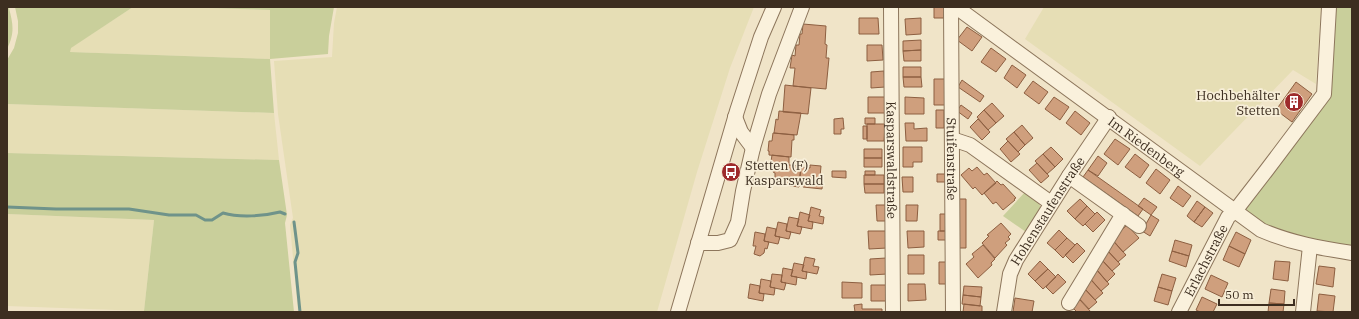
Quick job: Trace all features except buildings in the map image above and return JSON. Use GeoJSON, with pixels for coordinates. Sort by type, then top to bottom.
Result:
{"type":"FeatureCollection","features":[{"type":"Feature","properties":{"kind":"street"},"geometry":{"type":"LineString","coordinates":[[678,312],[735,117],[761,37],[774,7]]}},
{"type":"Feature","properties":{"kind":"street"},"geometry":{"type":"LineString","coordinates":[[698,243],[718,243],[730,240],[738,222],[743,191],[753,148],[769,94],[802,7]]}},
{"type":"Feature","properties":{"kind":"street","name":"Kasparswaldstraße"},"geometry":{"type":"LineString","coordinates":[[891,7],[893,312]]}},
{"type":"Feature","properties":{"kind":"street","name":"Stuifenstraße"},"geometry":{"type":"LineString","coordinates":[[951,7],[953,312]]}},
{"type":"Feature","properties":{"kind":"street","name":"Im Riedenberg"},"geometry":{"type":"LineString","coordinates":[[956,7],[1109,117],[1261,230],[1310,246],[1352,253]]}},
{"type":"Feature","properties":{"kind":"street","name":"Erlachstraße"},"geometry":{"type":"LineString","coordinates":[[1179,312],[1226,221],[1324,94],[1329,7]]}},
{"type":"Feature","properties":{"kind":"street"},"geometry":{"type":"LineString","coordinates":[[735,117],[741,132],[753,148]]}},
{"type":"Feature","properties":{"kind":"street","name":"Hohenstaufenstraße"},"geometry":{"type":"LineString","coordinates":[[1004,312],[1012,268],[1051,203],[1109,117]]}},
{"type":"Feature","properties":{"kind":"street"},"geometry":{"type":"LineString","coordinates":[[952,138],[970,145],[1051,203]]}},
{"type":"Feature","properties":{"kind":"street"},"geometry":{"type":"LineString","coordinates":[[1069,176],[1139,226]]}},
{"type":"Feature","properties":{"kind":"street"},"geometry":{"type":"LineString","coordinates":[[1069,303],[1123,214]]}},
{"type":"Feature","properties":{"kind":"street"},"geometry":{"type":"LineString","coordinates":[[1303,312],[1310,246]]}},
{"type":"Feature","properties":{"kind":"shaded area"},"geometry":{"type":"Polygon","coordinates":[[[133,7],[270,10],[270,59],[70,52],[70,48],[133,7]]]}},
{"type":"Feature","properties":{"kind":"shaded area"},"geometry":{"type":"Polygon","coordinates":[[[337,7],[754,7],[730,68],[697,172],[657,312],[298,312],[290,225],[293,218],[278,114],[274,61],[332,57],[334,23],[337,7]]]}},
{"type":"Feature","properties":{"kind":"shaded area"},"geometry":{"type":"Polygon","coordinates":[[[1044,7],[1321,7],[1316,84],[1293,70],[1200,166],[1025,39],[1044,7]]]}},
{"type":"Feature","properties":{"kind":"shaded area"},"geometry":{"type":"Polygon","coordinates":[[[7,104],[274,113],[279,160],[7,153],[7,104]]]}},
{"type":"Feature","properties":{"kind":"shaded area"},"geometry":{"type":"Polygon","coordinates":[[[7,214],[154,220],[144,311],[7,306],[7,214]]]}},
{"type":"Feature","properties":{"kind":"green space"},"geometry":{"type":"Polygon","coordinates":[[[7,7],[9,8],[12,19],[12,33],[7,49],[7,7]]]}},
{"type":"Feature","properties":{"kind":"green space"},"geometry":{"type":"Polygon","coordinates":[[[15,7],[133,7],[71,48],[70,52],[270,59],[274,113],[7,104],[7,60],[14,48],[18,33],[18,21],[15,7]]]}},
{"type":"Feature","properties":{"kind":"green space"},"geometry":{"type":"Polygon","coordinates":[[[177,7],[334,7],[329,36],[328,54],[270,59],[270,10],[177,7]]]}},
{"type":"Feature","properties":{"kind":"green space"},"geometry":{"type":"Polygon","coordinates":[[[1329,7],[1352,7],[1352,253],[1310,246],[1235,211],[1323,94],[1329,7]]]}},
{"type":"Feature","properties":{"kind":"green space"},"geometry":{"type":"Polygon","coordinates":[[[7,153],[279,160],[287,215],[285,223],[294,312],[144,311],[154,220],[7,214],[7,153]]]}},
{"type":"Feature","properties":{"kind":"green space"},"geometry":{"type":"Polygon","coordinates":[[[1026,191],[1038,201],[1041,208],[1026,232],[1003,216],[1026,191]]]}},
{"type":"Feature","properties":{"kind":"waterway"},"geometry":{"type":"LineString","coordinates":[[7,207],[129,209],[169,215],[196,215],[205,220],[212,220],[223,213],[244,216],[267,215],[280,212],[285,214]]}},
{"type":"Feature","properties":{"kind":"waterway"},"geometry":{"type":"LineString","coordinates":[[294,222],[298,253],[295,262],[300,312]]}},
{"type":"Feature","properties":{"kind":"place","name":"Hochbehälter Stetten"},"geometry":{"type":"Point","coordinates":[1294,102]}},
{"type":"Feature","properties":{"kind":"place","name":"Stetten (F) Kasparswald"},"geometry":{"type":"Point","coordinates":[731,172]}}]}
